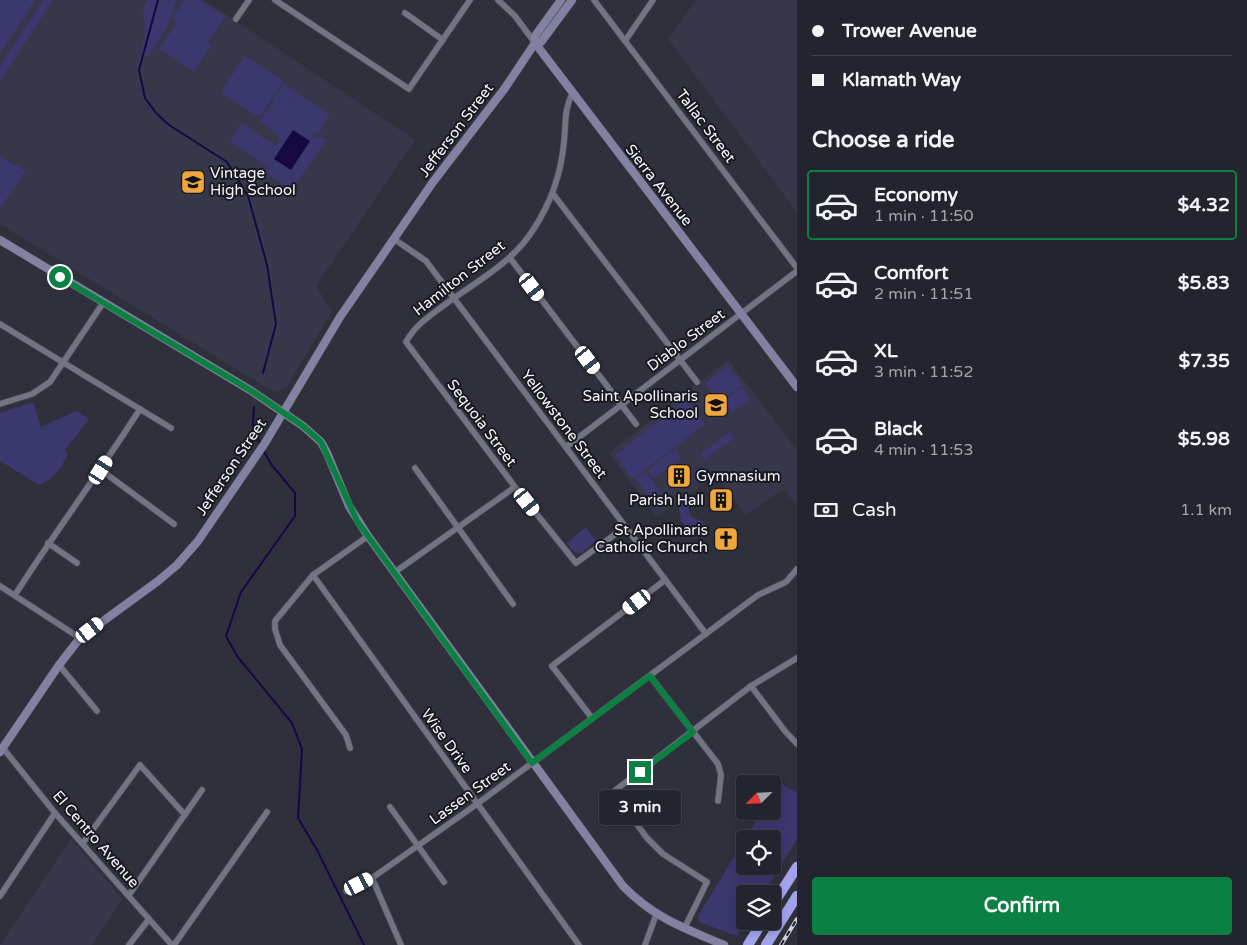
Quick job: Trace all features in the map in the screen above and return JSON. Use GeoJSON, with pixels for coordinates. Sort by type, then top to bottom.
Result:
{"type":"FeatureCollection","features":[{"type":"Feature","properties":{"kind":"highway"},"geometry":{"type":"LineString","coordinates":[[781,892],[797,867]]}},
{"type":"Feature","properties":{"kind":"highway"},"geometry":{"type":"LineString","coordinates":[[766,945],[797,896]]}},
{"type":"Feature","properties":{"kind":"highway"},"geometry":{"type":"LineString","coordinates":[[748,945],[757,930]]}},
{"type":"Feature","properties":{"kind":"street"},"geometry":{"type":"LineString","coordinates":[[236,19],[249,0]]}},
{"type":"Feature","properties":{"kind":"street"},"geometry":{"type":"LineString","coordinates":[[275,0],[409,90],[470,0]]}},
{"type":"Feature","properties":{"kind":"street","name":"Sierra Avenue"},"geometry":{"type":"LineString","coordinates":[[498,0],[514,16],[535,43],[797,388]]}},
{"type":"Feature","properties":{"kind":"street","name":"Jefferson Street"},"geometry":{"type":"LineString","coordinates":[[1,750],[59,665],[80,638],[176,565],[198,541],[265,443],[340,317],[433,182],[504,88],[535,43],[535,36],[560,0]]}},
{"type":"Feature","properties":{"kind":"street","name":"Jefferson Street"},"geometry":{"type":"LineString","coordinates":[[535,43],[541,42],[572,0]]}},
{"type":"Feature","properties":{"kind":"street","name":"Tallac Street"},"geometry":{"type":"LineString","coordinates":[[594,0],[797,270]]}},
{"type":"Feature","properties":{"kind":"street"},"geometry":{"type":"LineString","coordinates":[[625,41],[653,0]]}},
{"type":"Feature","properties":{"kind":"street"},"geometry":{"type":"LineString","coordinates":[[405,13],[443,40]]}},
{"type":"Feature","properties":{"kind":"street","name":"Hamilton Street"},"geometry":{"type":"LineString","coordinates":[[406,342],[411,332],[425,319],[510,258],[533,232],[554,194],[564,141],[566,107],[572,94]]}},
{"type":"Feature","properties":{"kind":"street"},"geometry":{"type":"LineString","coordinates":[[554,194],[697,382]]}},
{"type":"Feature","properties":{"kind":"street","name":"Yellowstone Street"},"geometry":{"type":"LineString","coordinates":[[394,239],[426,261],[706,634]]}},
{"type":"Feature","properties":{"kind":"street"},"geometry":{"type":"LineString","coordinates":[[0,240],[284,413],[321,442],[349,506],[368,536],[623,886],[639,903],[656,915],[724,945]]}},
{"type":"Feature","properties":{"kind":"street"},"geometry":{"type":"LineString","coordinates":[[510,258],[636,424]]}},
{"type":"Feature","properties":{"kind":"street","name":"Diablo Street"},"geometry":{"type":"LineString","coordinates":[[566,446],[797,270]]}},
{"type":"Feature","properties":{"kind":"street"},"geometry":{"type":"LineString","coordinates":[[0,404],[32,394],[50,382],[103,303]]}},
{"type":"Feature","properties":{"kind":"street"},"geometry":{"type":"LineString","coordinates":[[0,324],[171,428]]}},
{"type":"Feature","properties":{"kind":"street","name":"Sequoia Street"},"geometry":{"type":"LineString","coordinates":[[406,342],[514,487],[576,563],[625,527]]}},
{"type":"Feature","properties":{"kind":"street"},"geometry":{"type":"LineString","coordinates":[[15,595],[48,543],[101,470],[140,409]]}},
{"type":"Feature","properties":{"kind":"street"},"geometry":{"type":"LineString","coordinates":[[415,468],[513,604]]}},
{"type":"Feature","properties":{"kind":"street"},"geometry":{"type":"LineString","coordinates":[[101,470],[174,524]]}},
{"type":"Feature","properties":{"kind":"street"},"geometry":{"type":"LineString","coordinates":[[395,572],[514,487]]}},
{"type":"Feature","properties":{"kind":"street"},"geometry":{"type":"LineString","coordinates":[[350,748],[346,735],[280,645],[274,629],[275,621],[313,575],[368,536]]}},
{"type":"Feature","properties":{"kind":"street"},"geometry":{"type":"LineString","coordinates":[[48,543],[77,563]]}},
{"type":"Feature","properties":{"kind":"street","name":"Lassen Street"},"geometry":{"type":"LineString","coordinates":[[346,891],[372,878],[477,804],[764,590],[792,578],[797,569]]}},
{"type":"Feature","properties":{"kind":"street","name":"Wise Drive"},"geometry":{"type":"LineString","coordinates":[[313,575],[579,945]]}},
{"type":"Feature","properties":{"kind":"street"},"geometry":{"type":"LineString","coordinates":[[592,718],[552,666],[665,580]]}},
{"type":"Feature","properties":{"kind":"street"},"geometry":{"type":"LineString","coordinates":[[0,586],[80,638]]}},
{"type":"Feature","properties":{"kind":"street"},"geometry":{"type":"LineString","coordinates":[[684,928],[708,882],[663,854],[647,838],[614,792],[751,686],[797,658]]}},
{"type":"Feature","properties":{"kind":"street"},"geometry":{"type":"LineString","coordinates":[[59,665],[97,711]]}},
{"type":"Feature","properties":{"kind":"street"},"geometry":{"type":"LineString","coordinates":[[650,676],[718,764],[721,775],[718,802]]}},
{"type":"Feature","properties":{"kind":"street"},"geometry":{"type":"LineString","coordinates":[[751,686],[784,731],[797,744]]}},
{"type":"Feature","properties":{"kind":"street","name":"El Centro Avenue"},"geometry":{"type":"LineString","coordinates":[[1,750],[173,945]]}},
{"type":"Feature","properties":{"kind":"street"},"geometry":{"type":"LineString","coordinates":[[84,843],[140,765],[185,815]]}},
{"type":"Feature","properties":{"kind":"street"},"geometry":{"type":"LineString","coordinates":[[129,895],[202,790]]}},
{"type":"Feature","properties":{"kind":"street"},"geometry":{"type":"LineString","coordinates":[[390,807],[444,882]]}},
{"type":"Feature","properties":{"kind":"street"},"geometry":{"type":"LineString","coordinates":[[173,945],[268,812]]}},
{"type":"Feature","properties":{"kind":"street"},"geometry":{"type":"LineString","coordinates":[[0,896],[55,813]]}},
{"type":"Feature","properties":{"kind":"street"},"geometry":{"type":"LineString","coordinates":[[372,878],[401,945]]}},
{"type":"Feature","properties":{"kind":"street"},"geometry":{"type":"LineString","coordinates":[[645,945],[656,915]]}},
{"type":"Feature","properties":{"kind":"street"},"geometry":{"type":"LineString","coordinates":[[129,945],[150,919]]}},
{"type":"Feature","properties":{"kind":"shaded area","name":"Vintage High School"},"geometry":{"type":"Polygon","coordinates":[[[0,0],[204,0],[415,140],[316,286],[332,312],[286,388],[274,392],[0,224],[0,0]]]}},
{"type":"Feature","properties":{"kind":"shaded area"},"geometry":{"type":"Polygon","coordinates":[[[0,0],[35,0],[0,53],[0,0]]]}},
{"type":"Feature","properties":{"kind":"shaded area"},"geometry":{"type":"Polygon","coordinates":[[[44,0],[53,0],[0,81],[0,66],[44,0]]]}},
{"type":"Feature","properties":{"kind":"shaded area"},"geometry":{"type":"Polygon","coordinates":[[[148,0],[177,0],[168,25],[148,57],[141,54],[145,32],[143,8],[148,0]]]}},
{"type":"Feature","properties":{"kind":"shaded area"},"geometry":{"type":"Polygon","coordinates":[[[184,0],[200,0],[225,17],[208,42],[212,45],[194,72],[159,49],[177,22],[172,18],[184,0]]]}},
{"type":"Feature","properties":{"kind":"shaded area"},"geometry":{"type":"Polygon","coordinates":[[[696,0],[797,0],[797,212],[668,39],[696,0]]]}},
{"type":"Feature","properties":{"kind":"shaded area"},"geometry":{"type":"Polygon","coordinates":[[[245,56],[284,81],[261,115],[256,116],[226,96],[222,90],[245,56]]]}},
{"type":"Feature","properties":{"kind":"shaded area"},"geometry":{"type":"Polygon","coordinates":[[[284,84],[295,91],[287,105],[296,92],[307,100],[294,119],[308,100],[330,116],[318,134],[315,132],[313,136],[318,139],[320,136],[326,140],[292,190],[265,172],[268,167],[241,149],[253,131],[276,146],[281,138],[260,121],[272,103],[284,110],[272,102],[284,84]]]}},
{"type":"Feature","properties":{"kind":"shaded area"},"geometry":{"type":"Polygon","coordinates":[[[241,123],[253,130],[241,148],[230,141],[241,123]]]}},
{"type":"Feature","properties":{"kind":"shaded area"},"geometry":{"type":"Polygon","coordinates":[[[293,130],[310,141],[291,170],[274,159],[293,130]]]}},
{"type":"Feature","properties":{"kind":"shaded area"},"geometry":{"type":"Polygon","coordinates":[[[0,156],[26,171],[0,208],[0,156]]]}},
{"type":"Feature","properties":{"kind":"shaded area","name":"Saint Apollinaris School"},"geometry":{"type":"Polygon","coordinates":[[[728,360],[797,450],[797,505],[783,489],[746,515],[716,475],[657,517],[609,453],[728,360]]]}},
{"type":"Feature","properties":{"kind":"shaded area"},"geometry":{"type":"Polygon","coordinates":[[[728,366],[743,385],[719,402],[705,383],[728,366]]]}},
{"type":"Feature","properties":{"kind":"shaded area"},"geometry":{"type":"Polygon","coordinates":[[[742,387],[750,399],[732,413],[723,401],[742,387]]]}},
{"type":"Feature","properties":{"kind":"shaded area"},"geometry":{"type":"Polygon","coordinates":[[[686,399],[705,424],[633,479],[615,455],[686,399]]]}},
{"type":"Feature","properties":{"kind":"shaded area"},"geometry":{"type":"Polygon","coordinates":[[[33,402],[41,427],[76,411],[89,419],[65,450],[68,454],[60,469],[39,485],[0,461],[0,413],[33,402]]]}},
{"type":"Feature","properties":{"kind":"shaded area"},"geometry":{"type":"Polygon","coordinates":[[[730,432],[735,438],[704,459],[701,454],[730,432]]]}},
{"type":"Feature","properties":{"kind":"shaded area"},"geometry":{"type":"Polygon","coordinates":[[[675,448],[681,458],[654,478],[648,470],[675,448]]]}},
{"type":"Feature","properties":{"kind":"shaded area"},"geometry":{"type":"Polygon","coordinates":[[[646,472],[667,501],[657,508],[636,479],[646,472]]]}},
{"type":"Feature","properties":{"kind":"shaded area"},"geometry":{"type":"Polygon","coordinates":[[[685,501],[688,503],[690,516],[704,522],[707,526],[708,530],[702,535],[697,534],[689,527],[688,529],[681,521],[679,508],[685,501]]]}},
{"type":"Feature","properties":{"kind":"shaded area"},"geometry":{"type":"Polygon","coordinates":[[[586,527],[596,541],[581,553],[574,552],[567,543],[586,527]]]}},
{"type":"Feature","properties":{"kind":"shaded area"},"geometry":{"type":"Polygon","coordinates":[[[781,784],[797,793],[797,839],[781,865],[781,830],[750,830],[757,820],[781,820],[781,784]]]}},
{"type":"Feature","properties":{"kind":"shaded area"},"geometry":{"type":"Polygon","coordinates":[[[71,839],[122,899],[92,945],[0,945],[71,839]]]}},
{"type":"Feature","properties":{"kind":"shaded area"},"geometry":{"type":"Polygon","coordinates":[[[736,854],[736,875],[775,875],[769,885],[736,885],[736,930],[741,930],[737,936],[699,922],[698,916],[736,854]]]}},
{"type":"Feature","properties":{"kind":"waterway"},"geometry":{"type":"LineString","coordinates":[[158,0],[139,70],[145,98],[156,113],[169,125],[227,162],[248,196],[267,265],[276,324],[263,373]]}},
{"type":"Feature","properties":{"kind":"waterway"},"geometry":{"type":"LineString","coordinates":[[254,407],[253,425],[261,446]]}},
{"type":"Feature","properties":{"kind":"waterway"},"geometry":{"type":"LineString","coordinates":[[263,450],[271,464],[295,493],[295,516],[241,592],[226,636],[237,656],[292,723],[302,749],[298,818],[317,850],[364,945]]}},
{"type":"Feature","properties":{"kind":"railway"},"geometry":{"type":"LineString","coordinates":[[781,945],[797,919]]}},
{"type":"Feature","properties":{"kind":"place","name":"Vintage High School"},"geometry":{"type":"Point","coordinates":[193,182]}},
{"type":"Feature","properties":{"kind":"place","name":"Saint Apollinaris School"},"geometry":{"type":"Point","coordinates":[716,405]}},
{"type":"Feature","properties":{"kind":"place","name":"Gymnasium"},"geometry":{"type":"Point","coordinates":[679,476]}},
{"type":"Feature","properties":{"kind":"place","name":"Parish Hall"},"geometry":{"type":"Point","coordinates":[721,500]}},
{"type":"Feature","properties":{"kind":"place","name":"St Apollinaris Catholic Church"},"geometry":{"type":"Point","coordinates":[726,539]}},
{"type":"Feature","properties":{"kind":"route"},"geometry":{"type":"LineString","coordinates":[[60,277],[250,390],[303,426],[321,442],[357,521],[532,763],[650,676],[693,732],[640,772]]}}]}
